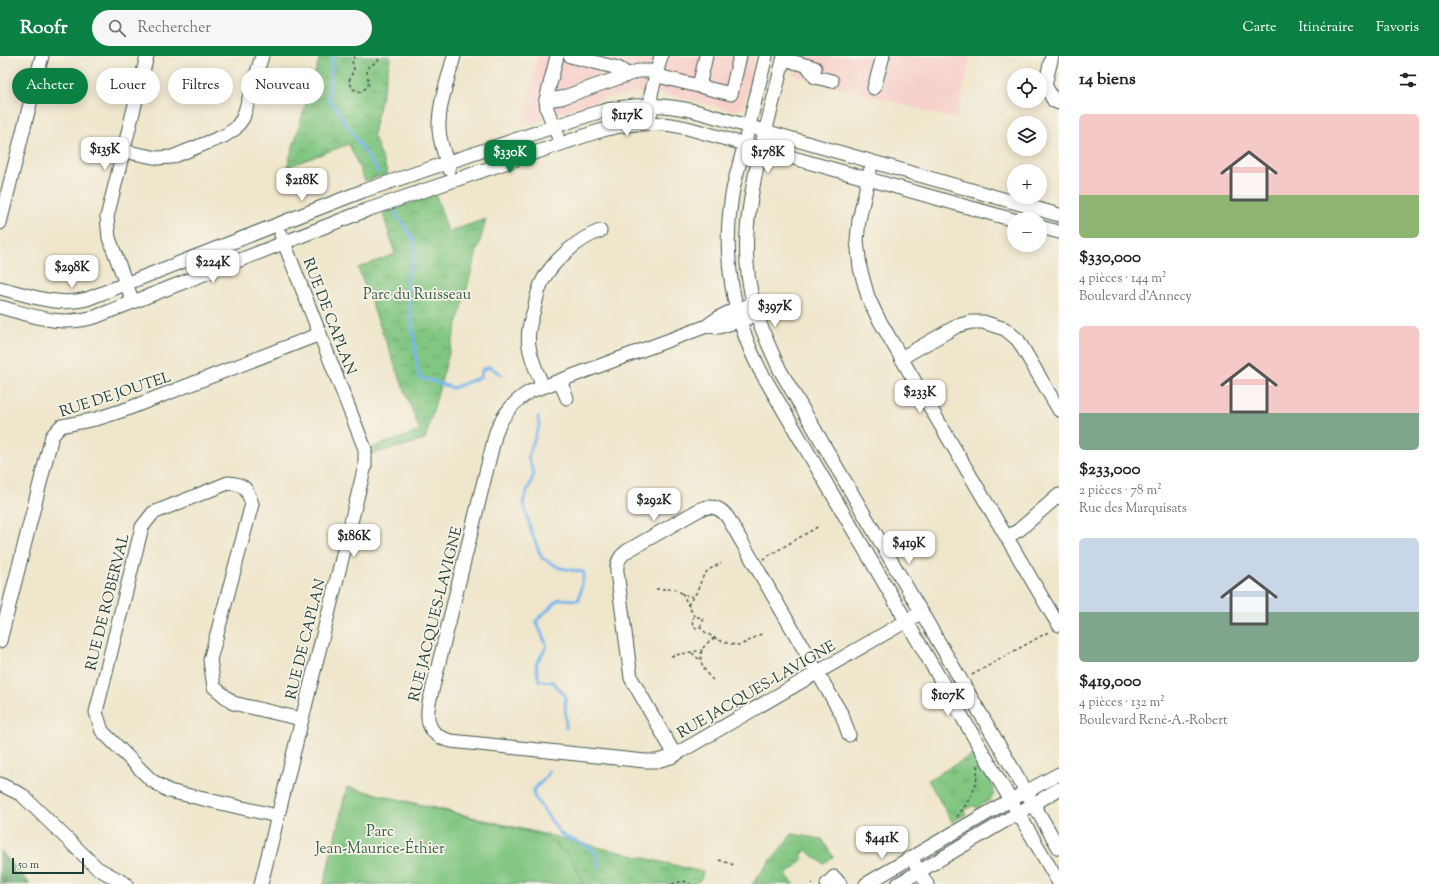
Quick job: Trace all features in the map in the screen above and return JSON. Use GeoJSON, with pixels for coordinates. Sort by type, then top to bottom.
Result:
{"type":"FeatureCollection","features":[{"type":"Feature","properties":{"kind":"street"},"geometry":{"type":"LineString","coordinates":[[0,223],[42,56]]}},
{"type":"Feature","properties":{"kind":"street"},"geometry":{"type":"LineString","coordinates":[[134,302],[109,238],[107,217],[148,56]]}},
{"type":"Feature","properties":{"kind":"street"},"geometry":{"type":"LineString","coordinates":[[123,151],[158,158],[172,157],[224,136],[235,129],[243,118],[262,56]]}},
{"type":"Feature","properties":{"kind":"street"},"geometry":{"type":"LineString","coordinates":[[453,180],[440,135],[440,116],[442,102],[454,56]]}},
{"type":"Feature","properties":{"kind":"street"},"geometry":{"type":"LineString","coordinates":[[557,56],[546,105],[560,144]]}},
{"type":"Feature","properties":{"kind":"street"},"geometry":{"type":"LineString","coordinates":[[570,56],[618,68],[623,71],[625,76]]}},
{"type":"Feature","properties":{"kind":"street"},"geometry":{"type":"LineString","coordinates":[[651,123],[651,94],[661,56]]}},
{"type":"Feature","properties":{"kind":"street"},"geometry":{"type":"LineString","coordinates":[[699,86],[706,56]]}},
{"type":"Feature","properties":{"kind":"street"},"geometry":{"type":"LineString","coordinates":[[546,100],[561,98],[641,71],[650,71],[662,77],[731,94],[740,56]]}},
{"type":"Feature","properties":{"kind":"street"},"geometry":{"type":"LineString","coordinates":[[766,56],[732,195],[729,227],[729,265],[738,315],[748,345],[760,370],[1059,883]]}},
{"type":"Feature","properties":{"kind":"street"},"geometry":{"type":"LineString","coordinates":[[874,88],[883,56]]}},
{"type":"Feature","properties":{"kind":"street"},"geometry":{"type":"LineString","coordinates":[[1052,56],[1045,86],[1054,101],[1059,102]]}},
{"type":"Feature","properties":{"kind":"street"},"geometry":{"type":"LineString","coordinates":[[832,81],[815,77],[812,67],[784,58],[751,193],[747,224],[747,261],[755,310],[780,370],[1059,848]]}},
{"type":"Feature","properties":{"kind":"street"},"geometry":{"type":"LineString","coordinates":[[0,288],[51,300],[69,302],[87,299],[363,191],[554,126],[609,109],[635,105],[675,107],[689,110],[1059,215]]}},
{"type":"Feature","properties":{"kind":"street"},"geometry":{"type":"LineString","coordinates":[[0,307],[53,320],[73,322],[95,317],[367,210],[614,127],[651,123],[679,126],[1007,218]]}},
{"type":"Feature","properties":{"kind":"street"},"geometry":{"type":"LineString","coordinates":[[873,161],[858,229],[857,246],[865,289],[873,308],[901,358],[1007,537],[1055,627]]}},
{"type":"Feature","properties":{"kind":"street","name":"RUE DE CAPLAN"},"geometry":{"type":"LineString","coordinates":[[261,884],[365,466],[365,449],[277,225]]}},
{"type":"Feature","properties":{"kind":"street"},"geometry":{"type":"LineString","coordinates":[[1047,229],[1059,232]]}},
{"type":"Feature","properties":{"kind":"street"},"geometry":{"type":"LineString","coordinates":[[543,387],[530,351],[528,338],[541,285],[550,270],[574,245],[586,236],[600,231]]}},
{"type":"Feature","properties":{"kind":"street","name":"RUE JACQUES-LAVIGNE"},"geometry":{"type":"LineString","coordinates":[[755,310],[738,315],[716,318],[707,326],[529,392],[511,406],[502,418],[496,432],[429,703],[428,722],[438,735],[451,741],[645,761],[662,760],[674,755],[922,612]]}},
{"type":"Feature","properties":{"kind":"street"},"geometry":{"type":"LineString","coordinates":[[901,358],[966,322],[982,322],[999,327],[1009,332],[1018,340],[1059,410]]}},
{"type":"Feature","properties":{"kind":"street","name":"RUE DE JOUTEL"},"geometry":{"type":"LineString","coordinates":[[0,641],[52,436],[61,426],[96,420],[133,407],[320,334]]}},
{"type":"Feature","properties":{"kind":"street"},"geometry":{"type":"LineString","coordinates":[[560,380],[566,398]]}},
{"type":"Feature","properties":{"kind":"street","name":"RUE DE ROBERVAL"},"geometry":{"type":"LineString","coordinates":[[277,816],[169,791],[151,780],[102,731],[96,712],[142,527],[153,513],[228,483],[240,484],[248,493],[252,504],[210,660],[214,687],[233,703],[301,719]]}},
{"type":"Feature","properties":{"kind":"street"},"geometry":{"type":"LineString","coordinates":[[1007,537],[1019,530],[1059,495]]}},
{"type":"Feature","properties":{"kind":"street"},"geometry":{"type":"LineString","coordinates":[[674,755],[630,675],[617,572],[618,562],[624,553],[708,506],[715,507],[725,514],[842,715],[849,735]]}},
{"type":"Feature","properties":{"kind":"street"},"geometry":{"type":"LineString","coordinates":[[866,884],[1059,774]]}},
{"type":"Feature","properties":{"kind":"street"},"geometry":{"type":"LineString","coordinates":[[0,784],[22,795],[97,868],[126,884]]}},
{"type":"Feature","properties":{"kind":"street"},"geometry":{"type":"LineString","coordinates":[[898,884],[1019,814],[1059,789]]}},
{"type":"Feature","properties":{"kind":"street"},"geometry":{"type":"LineString","coordinates":[[911,858],[927,884]]}},
{"type":"Feature","properties":{"kind":"street"},"geometry":{"type":"LineString","coordinates":[[827,884],[834,877],[840,884]]}},
{"type":"Feature","properties":{"kind":"path"},"geometry":{"type":"LineString","coordinates":[[355,56],[352,61],[354,69],[349,81],[353,89],[361,92],[368,86],[369,80],[366,72],[368,66],[378,60],[380,56]]}},
{"type":"Feature","properties":{"kind":"path"},"geometry":{"type":"LineString","coordinates":[[754,564],[819,526]]}},
{"type":"Feature","properties":{"kind":"path"},"geometry":{"type":"LineString","coordinates":[[688,605],[700,588],[703,576],[706,572],[721,563]]}},
{"type":"Feature","properties":{"kind":"path"},"geometry":{"type":"LineString","coordinates":[[656,589],[675,588],[685,595],[693,597]]}},
{"type":"Feature","properties":{"kind":"path"},"geometry":{"type":"LineString","coordinates":[[682,593],[694,616],[692,620],[693,626],[696,628],[700,627]]}},
{"type":"Feature","properties":{"kind":"path"},"geometry":{"type":"LineString","coordinates":[[694,616],[702,618],[703,621],[700,627]]}},
{"type":"Feature","properties":{"kind":"path"},"geometry":{"type":"LineString","coordinates":[[700,627],[704,632],[714,638],[737,645],[763,633]]}},
{"type":"Feature","properties":{"kind":"path"},"geometry":{"type":"LineString","coordinates":[[968,677],[1055,627]]}},
{"type":"Feature","properties":{"kind":"path"},"geometry":{"type":"LineString","coordinates":[[701,661],[702,650],[714,638]]}},
{"type":"Feature","properties":{"kind":"path"},"geometry":{"type":"LineString","coordinates":[[671,656],[702,650]]}},
{"type":"Feature","properties":{"kind":"path"},"geometry":{"type":"LineString","coordinates":[[692,653],[701,661],[707,675],[713,680]]}},
{"type":"Feature","properties":{"kind":"path"},"geometry":{"type":"LineString","coordinates":[[956,819],[975,787],[978,773],[976,759]]}},
{"type":"Feature","properties":{"kind":"path"},"geometry":{"type":"LineString","coordinates":[[719,860],[734,865]]}},
{"type":"Feature","properties":{"kind":"path"},"geometry":{"type":"LineString","coordinates":[[672,884],[690,884]]}},
{"type":"Feature","properties":{"kind":"shaded area"},"geometry":{"type":"Polygon","coordinates":[[[538,56],[756,56],[743,107],[734,111],[674,95],[636,93],[601,99],[523,126],[538,56]]]}},
{"type":"Feature","properties":{"kind":"shaded area"},"geometry":{"type":"Polygon","coordinates":[[[796,56],[971,56],[956,119],[791,74],[796,56]]]}},
{"type":"Feature","properties":{"kind":"green space"},"geometry":{"type":"Polygon","coordinates":[[[320,56],[391,56],[373,134],[388,174],[365,181],[349,144],[287,167],[306,104],[324,104],[324,68],[316,68],[320,56]]]}},
{"type":"Feature","properties":{"kind":"green space","name":"Parc du Ruisseau"},"geometry":{"type":"Polygon","coordinates":[[[436,195],[448,232],[486,219],[425,440],[364,456],[363,451],[420,431],[358,268],[395,254],[383,213],[436,195]]]}},
{"type":"Feature","properties":{"kind":"green space"},"geometry":{"type":"Polygon","coordinates":[[[974,754],[993,785],[994,794],[991,799],[976,808],[974,805],[964,811],[966,814],[952,822],[928,780],[974,754]]]}},
{"type":"Feature","properties":{"kind":"green space","name":"Parc Jean-Maurice-Éthier"},"geometry":{"type":"Polygon","coordinates":[[[347,787],[703,872],[702,878],[696,884],[324,884],[347,787]]]}},
{"type":"Feature","properties":{"kind":"green space","name":"Parc Jean-Maurice-Éthier"},"geometry":{"type":"Polygon","coordinates":[[[347,787],[541,835],[562,849],[572,861],[583,884],[324,884],[347,787]]]}},
{"type":"Feature","properties":{"kind":"green space"},"geometry":{"type":"Polygon","coordinates":[[[792,834],[822,839],[833,857],[824,864],[806,850],[801,856],[803,858],[786,876],[795,884],[752,884],[792,834]]]}},
{"type":"Feature","properties":{"kind":"green space"},"geometry":{"type":"Polygon","coordinates":[[[0,850],[30,884],[0,884],[0,850]]]}},
{"type":"Feature","properties":{"kind":"waterway"},"geometry":{"type":"LineString","coordinates":[[333,56],[328,97],[378,172]]}},
{"type":"Feature","properties":{"kind":"waterway"},"geometry":{"type":"LineString","coordinates":[[395,212],[413,238],[415,254],[406,278],[419,377],[453,388],[481,377],[482,370],[490,367],[502,375]]}},
{"type":"Feature","properties":{"kind":"waterway"},"geometry":{"type":"LineString","coordinates":[[538,417],[539,426],[528,457],[534,474],[523,502],[532,534],[542,558],[560,568],[584,572],[579,600],[559,599],[536,621],[547,646],[536,664],[539,681],[553,682],[565,696],[566,728]]}},
{"type":"Feature","properties":{"kind":"waterway"},"geometry":{"type":"LineString","coordinates":[[549,771],[546,777],[533,792],[534,796],[560,833],[585,845],[594,852],[599,868]]}}]}
